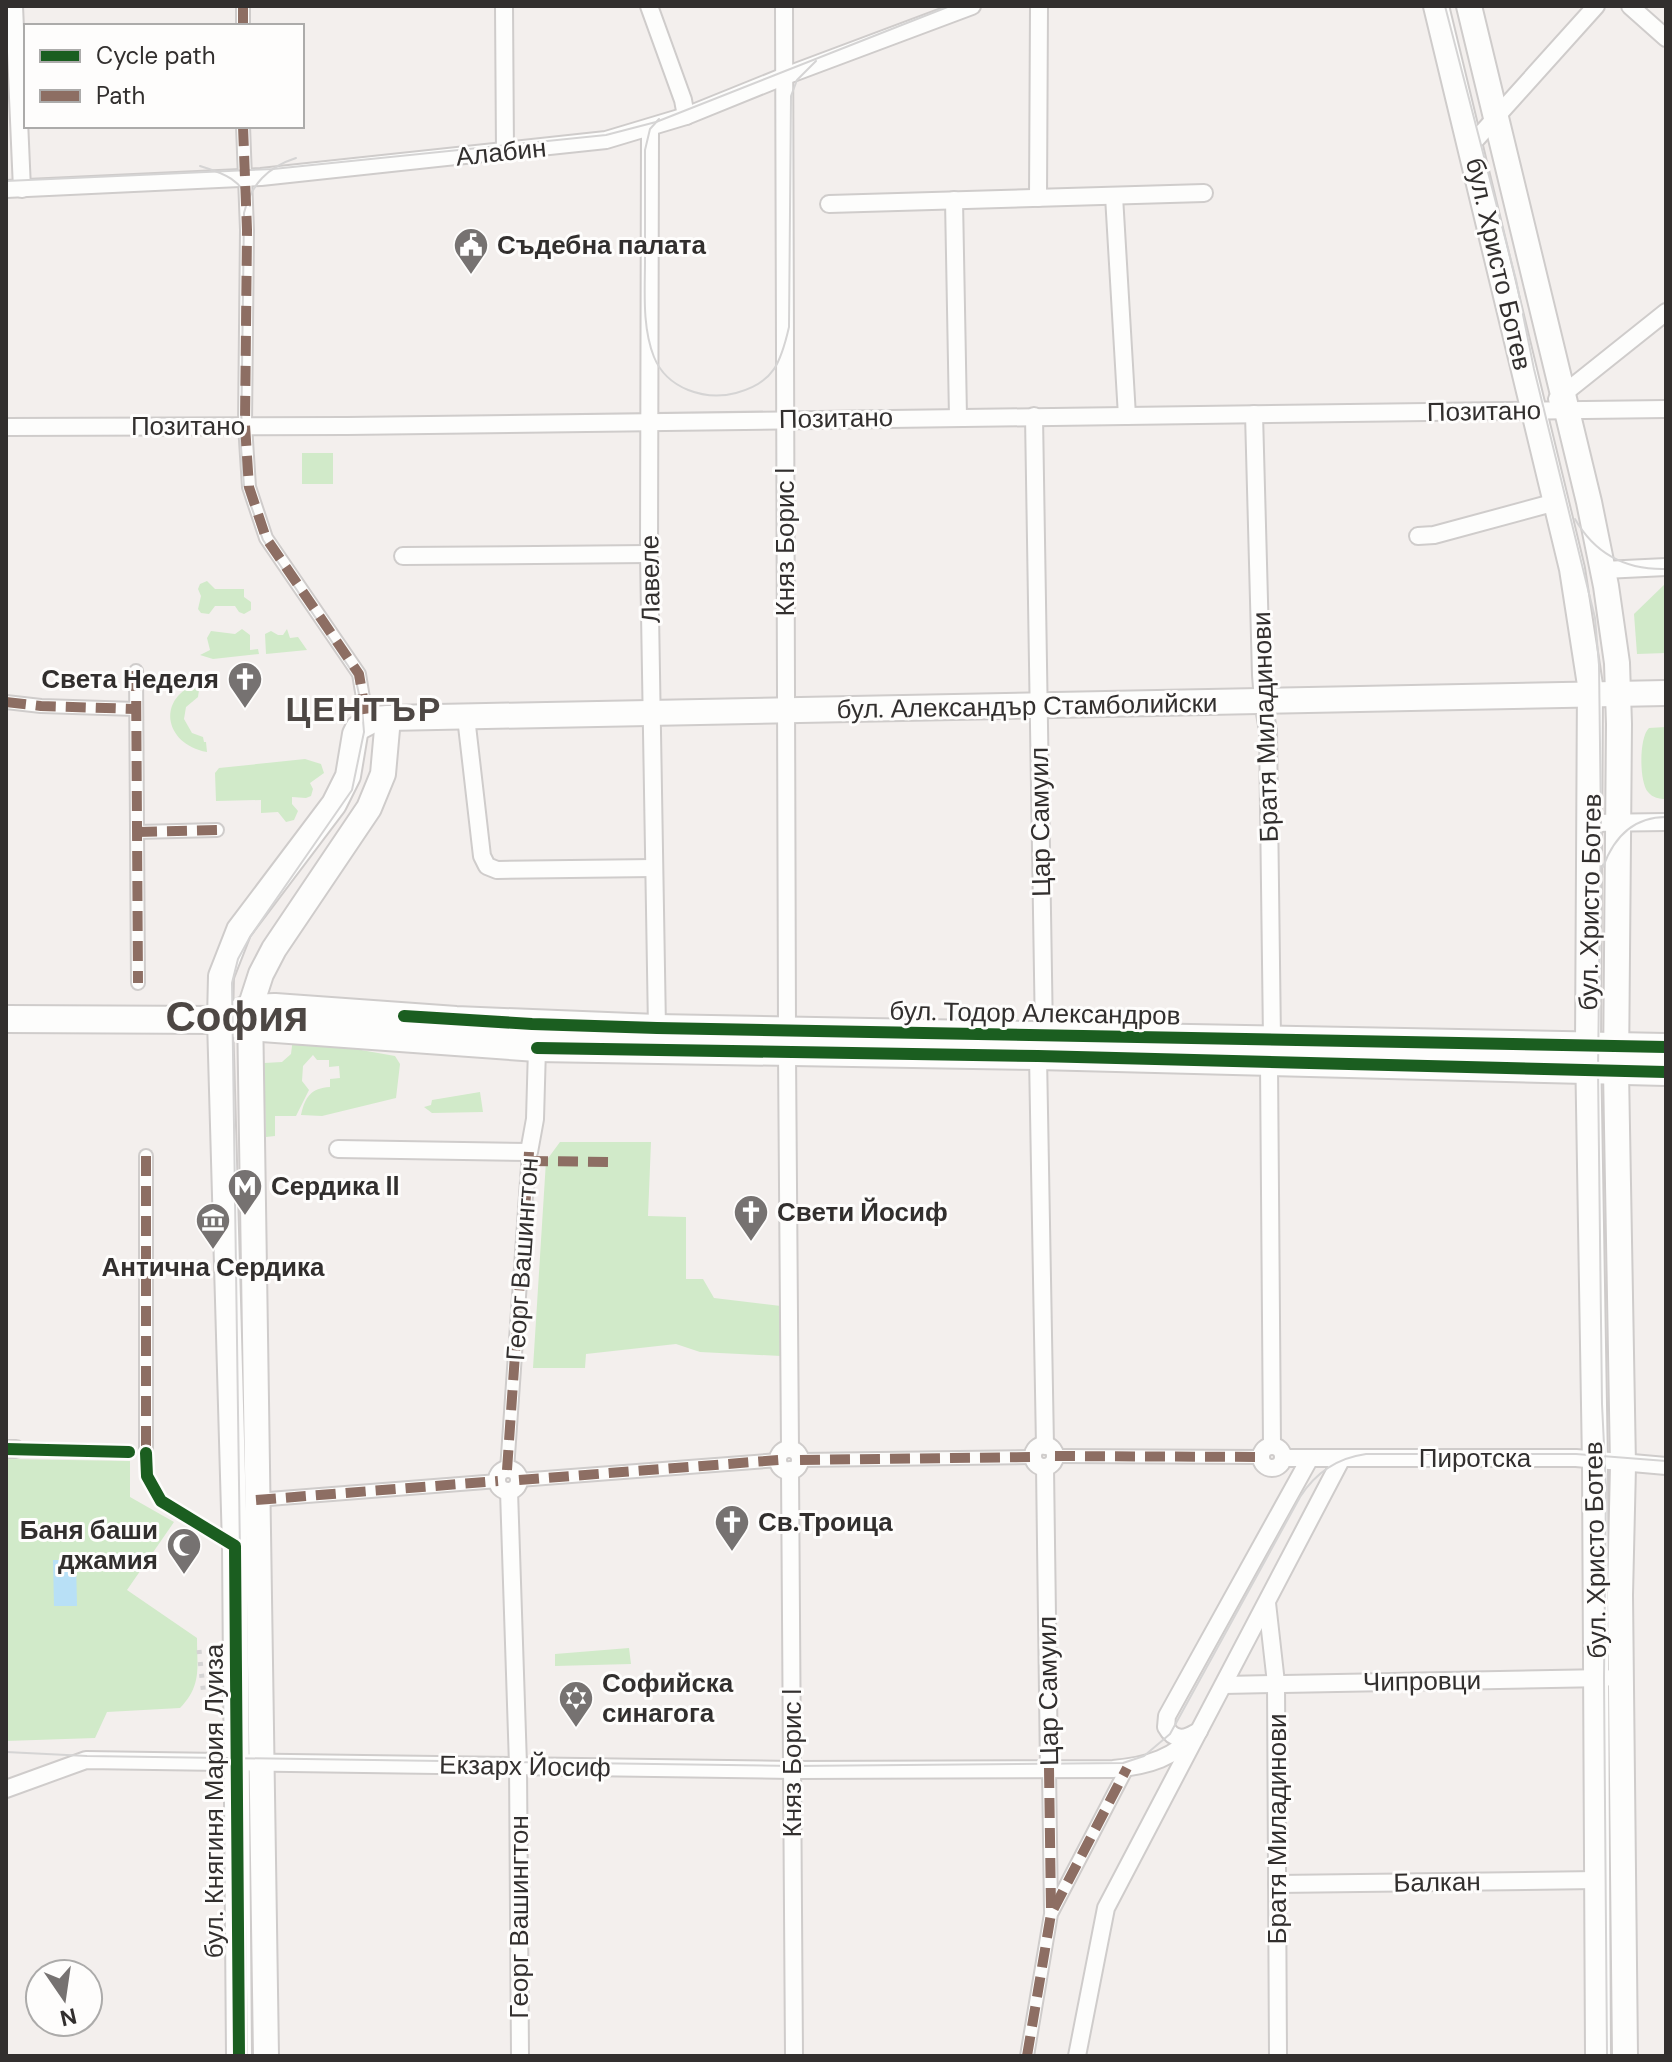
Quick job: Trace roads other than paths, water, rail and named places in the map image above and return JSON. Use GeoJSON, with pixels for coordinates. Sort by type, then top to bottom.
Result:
{"type":"FeatureCollection","features":[{"type":"Feature","properties":{"kind":"main road","name":"бул. Христо Ботев"},"geometry":{"type":"LineString","coordinates":[[1436,6],[1578,599],[1591,695],[1588,1058],[1595,1459],[1598,2056]]}},
{"type":"Feature","properties":{"kind":"main road","name":"бул. Христо Ботев"},"geometry":{"type":"LineString","coordinates":[[1469,6],[1604,570],[1613,627],[1618,694],[1616,1058],[1623,1462],[1621,1678],[1625,2056]]}},
{"type":"Feature","properties":{"kind":"main road","name":"бул. Александър Стамболийски"},"geometry":{"type":"LineString","coordinates":[[378,720],[1666,693]]}},
{"type":"Feature","properties":{"kind":"main road","name":"бул. Княгиня Мария Луиза"},"geometry":{"type":"LineString","coordinates":[[239,2056],[235,1546],[221,976],[239,930],[334,804],[351,765],[355,734],[363,723],[378,720],[383,774],[369,808],[274,949],[261,974],[249,1018],[266,2056]]}},
{"type":"Feature","properties":{"kind":"main road","name":"бул. Тодор Александров"},"geometry":{"type":"LineString","coordinates":[[249,1018],[275,1007],[486,1022],[657,1028],[787,1042]]}},
{"type":"Feature","properties":{"kind":"main road","name":"бул. Тодор Александров"},"geometry":{"type":"LineString","coordinates":[[6,1019],[249,1018],[537,1048],[787,1042],[1616,1058],[1666,1047]]}},
{"type":"Feature","properties":{"kind":"main road","name":"бул. Тодор Александров"},"geometry":{"type":"LineString","coordinates":[[1616,1058],[1666,1072]]}},
{"type":"Feature","properties":{"kind":"street"},"geometry":{"type":"LineString","coordinates":[[14,6],[14,189]]}},
{"type":"Feature","properties":{"kind":"street"},"geometry":{"type":"LineString","coordinates":[[504,6],[505,152]]}},
{"type":"Feature","properties":{"kind":"street"},"geometry":{"type":"LineString","coordinates":[[649,6],[686,116]]}},
{"type":"Feature","properties":{"kind":"street","name":"Княз Борис I"},"geometry":{"type":"LineString","coordinates":[[784,6],[785,711],[794,2056]]}},
{"type":"Feature","properties":{"kind":"street","name":"Алабин"},"geometry":{"type":"LineString","coordinates":[[14,189],[245,178],[606,140],[686,116],[972,6]]}},
{"type":"Feature","properties":{"kind":"street"},"geometry":{"type":"LineString","coordinates":[[1038,198],[1039,6]]}},
{"type":"Feature","properties":{"kind":"street"},"geometry":{"type":"LineString","coordinates":[[1471,145],[1596,6]]}},
{"type":"Feature","properties":{"kind":"street"},"geometry":{"type":"LineString","coordinates":[[1630,6],[1666,38]]}},
{"type":"Feature","properties":{"kind":"street"},"geometry":{"type":"LineString","coordinates":[[243,128],[245,425],[249,487],[266,538],[359,674],[378,720]]}},
{"type":"Feature","properties":{"kind":"street","name":"Лавеле"},"geometry":{"type":"LineString","coordinates":[[650,129],[649,554],[657,1028]]}},
{"type":"Feature","properties":{"kind":"street"},"geometry":{"type":"LineString","coordinates":[[829,204],[1204,193]]}},
{"type":"Feature","properties":{"kind":"street"},"geometry":{"type":"LineString","coordinates":[[1114,196],[1127,416]]}},
{"type":"Feature","properties":{"kind":"street"},"geometry":{"type":"LineString","coordinates":[[954,200],[958,417]]}},
{"type":"Feature","properties":{"kind":"street"},"geometry":{"type":"LineString","coordinates":[[1565,403],[1666,312]]}},
{"type":"Feature","properties":{"kind":"street","name":"Позитано"},"geometry":{"type":"LineString","coordinates":[[6,427],[1535,411],[1565,403],[1666,409]]}},
{"type":"Feature","properties":{"kind":"street","name":"Братя Миладинови"},"geometry":{"type":"LineString","coordinates":[[1254,414],[1263,701],[1268,731],[1272,1454]]}},
{"type":"Feature","properties":{"kind":"street","name":"Цар Самуил"},"geometry":{"type":"LineString","coordinates":[[1034,416],[1051,1914]]}},
{"type":"Feature","properties":{"kind":"street"},"geometry":{"type":"LineString","coordinates":[[1418,536],[1434,535],[1556,502]]}},
{"type":"Feature","properties":{"kind":"street"},"geometry":{"type":"LineString","coordinates":[[403,556],[649,554]]}},
{"type":"Feature","properties":{"kind":"street"},"geometry":{"type":"LineString","coordinates":[[1604,570],[1666,567]]}},
{"type":"Feature","properties":{"kind":"street"},"geometry":{"type":"LineString","coordinates":[[136,671],[138,983]]}},
{"type":"Feature","properties":{"kind":"street"},"geometry":{"type":"LineString","coordinates":[[6,702],[136,709]]}},
{"type":"Feature","properties":{"kind":"street"},"geometry":{"type":"LineString","coordinates":[[466,717],[482,856],[487,866],[497,870],[654,868]]}},
{"type":"Feature","properties":{"kind":"street"},"geometry":{"type":"LineString","coordinates":[[1591,823],[1666,822]]}},
{"type":"Feature","properties":{"kind":"street"},"geometry":{"type":"LineString","coordinates":[[137,832],[217,830]]}},
{"type":"Feature","properties":{"kind":"street","name":"Георг Вашингтон"},"geometry":{"type":"LineString","coordinates":[[520,2056],[518,1765],[508,1480],[529,1152],[535,1119],[537,1048]]}},
{"type":"Feature","properties":{"kind":"street"},"geometry":{"type":"LineString","coordinates":[[338,1149],[529,1152]]}},
{"type":"Feature","properties":{"kind":"street"},"geometry":{"type":"LineString","coordinates":[[146,1156],[146,1453]]}},
{"type":"Feature","properties":{"kind":"street"},"geometry":{"type":"LineString","coordinates":[[11,1449],[129,1452]]}},
{"type":"Feature","properties":{"kind":"street","name":"Пиротска"},"geometry":{"type":"LineString","coordinates":[[256,1500],[789,1460],[1272,1454],[1310,1458],[1595,1459],[1666,1466]]}},
{"type":"Feature","properties":{"kind":"street"},"geometry":{"type":"LineString","coordinates":[[1199,1731],[1187,1738],[1177,1738],[1167,1730],[1167,1716],[1310,1458]]}},
{"type":"Feature","properties":{"kind":"street"},"geometry":{"type":"LineString","coordinates":[[1077,2056],[1106,1908],[1342,1458]]}},
{"type":"Feature","properties":{"kind":"street","name":"Братя Миладинови"},"geometry":{"type":"LineString","coordinates":[[1267,1603],[1276,1683],[1278,2056]]}},
{"type":"Feature","properties":{"kind":"street","name":"Чипровци"},"geometry":{"type":"LineString","coordinates":[[1224,1685],[1621,1678]]}},
{"type":"Feature","properties":{"kind":"street","name":"Екзарх Йосиф"},"geometry":{"type":"LineString","coordinates":[[6,1789],[86,1760],[792,1770],[1127,1768],[1164,1759],[1199,1731]]}},
{"type":"Feature","properties":{"kind":"street"},"geometry":{"type":"LineString","coordinates":[[1027,2056],[1051,1914],[1127,1768]]}},
{"type":"Feature","properties":{"kind":"street","name":"Балкан"},"geometry":{"type":"LineString","coordinates":[[1277,1884],[1597,1880]]}},
{"type":"Feature","properties":{"kind":"water"},"geometry":{"type":"Polygon","coordinates":[[[53,1560],[76,1560],[77,1606],[54,1606],[53,1560]]]}},
{"type":"Feature","properties":{"kind":"tram line"},"geometry":{"type":"LineString","coordinates":[[6,181],[273,169],[606,135],[656,122],[950,6]]}},
{"type":"Feature","properties":{"kind":"tram line"},"geometry":{"type":"LineString","coordinates":[[1445,6],[1516,280],[1534,369],[1595,618],[1599,665],[1598,1070],[1602,1404],[1606,1486],[1607,2056]]}},
{"type":"Feature","properties":{"kind":"tram line"},"geometry":{"type":"LineString","coordinates":[[659,119],[650,129],[645,150],[645,309],[650,346],[660,368],[677,385],[700,394],[736,393],[759,383],[774,369],[783,351],[789,327],[791,96],[797,80],[816,61]]}},
{"type":"Feature","properties":{"kind":"tram line"},"geometry":{"type":"LineString","coordinates":[[247,2056],[232,983],[238,959],[250,937],[352,790],[364,732],[355,676],[263,540],[244,486],[241,447],[244,213],[251,193],[262,178],[277,166],[296,158]]}},
{"type":"Feature","properties":{"kind":"tram line"},"geometry":{"type":"LineString","coordinates":[[200,166],[238,184],[250,206]]}},
{"type":"Feature","properties":{"kind":"tram line"},"geometry":{"type":"LineString","coordinates":[[1575,519],[1592,542],[1613,558],[1637,567],[1666,569]]}},
{"type":"Feature","properties":{"kind":"tram line"},"geometry":{"type":"LineString","coordinates":[[1603,867],[1626,831],[1644,821],[1666,817]]}},
{"type":"Feature","properties":{"kind":"tram line"},"geometry":{"type":"LineString","coordinates":[[6,1752],[87,1756],[792,1766],[1123,1763],[1144,1756],[1170,1734],[1300,1497],[1320,1473],[1337,1463],[1366,1454],[1576,1454],[1666,1461]]}},
{"type":"Feature","properties":{"kind":"railway"},"geometry":{"type":"LineString","coordinates":[[199,1650],[204,1697]]}},
{"type":"Feature","properties":{"kind":"place","name":"Съдебна палата"},"geometry":{"type":"Point","coordinates":[471,276]}},
{"type":"Feature","properties":{"kind":"place","name":"Света Неделя"},"geometry":{"type":"Point","coordinates":[245,710]}},
{"type":"Feature","properties":{"kind":"place","name":"Сердика II"},"geometry":{"type":"Point","coordinates":[245,1217]}},
{"type":"Feature","properties":{"kind":"place","name":"Свети Йосиф"},"geometry":{"type":"Point","coordinates":[751,1243]}},
{"type":"Feature","properties":{"kind":"place","name":"Антична Сердика"},"geometry":{"type":"Point","coordinates":[213,1251]}},
{"type":"Feature","properties":{"kind":"place","name":"Св.Троица"},"geometry":{"type":"Point","coordinates":[732,1553]}},
{"type":"Feature","properties":{"kind":"place","name":"Баня баши джамия"},"geometry":{"type":"Point","coordinates":[184,1576]}},
{"type":"Feature","properties":{"kind":"place","name":"Софийска синагога"},"geometry":{"type":"Point","coordinates":[576,1729]}},
{"type":"Feature","properties":{"kind":"district","name":"ЦЕНТЪР"},"geometry":{"type":"Point","coordinates":[364,709]}},
{"type":"Feature","properties":{"kind":"district","name":"София"},"geometry":{"type":"Point","coordinates":[237,1016]}}]}
